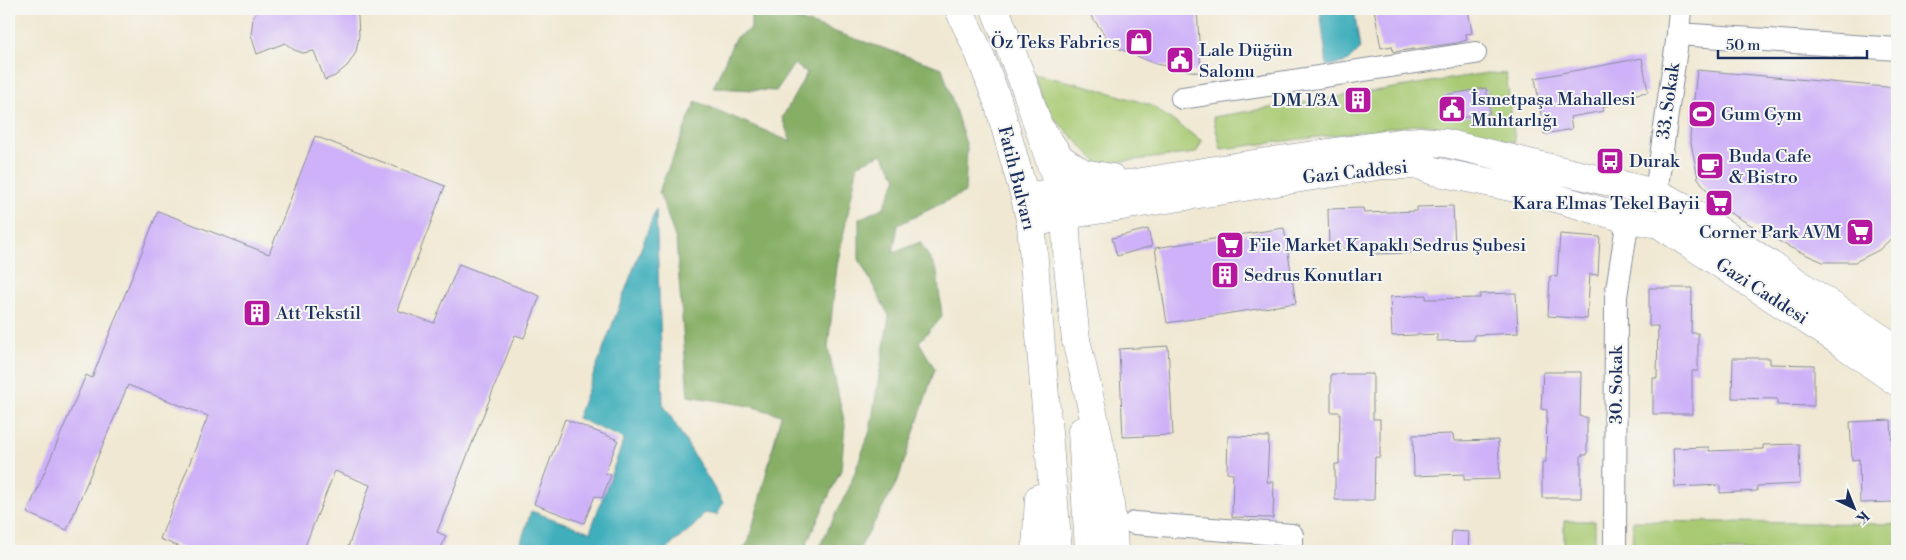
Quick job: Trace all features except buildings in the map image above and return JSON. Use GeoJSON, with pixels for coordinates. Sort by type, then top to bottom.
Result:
{"type":"FeatureCollection","features":[{"type":"Feature","properties":{"kind":"main road","name":"Fatih Bulvarı"},"geometry":{"type":"LineString","coordinates":[[959,9],[980,55],[998,102],[1025,197],[1031,224],[1044,385]]}},
{"type":"Feature","properties":{"kind":"main road","name":"Fatih Bulvarı"},"geometry":{"type":"LineString","coordinates":[[995,9],[1040,129],[1063,203],[1076,340]]}},
{"type":"Feature","properties":{"kind":"main road"},"geometry":{"type":"LineString","coordinates":[[1040,129],[1062,159],[1083,173],[1141,182]]}},
{"type":"Feature","properties":{"kind":"main road"},"geometry":{"type":"LineString","coordinates":[[1025,197],[1063,203],[1141,182],[1289,158],[1406,142],[1427,141],[1454,145],[1656,193],[1680,205],[1890,338]]}},
{"type":"Feature","properties":{"kind":"main road","name":"Gazi Caddesi"},"geometry":{"type":"LineString","coordinates":[[1031,224],[1063,203],[1373,166],[1419,165],[1434,171],[1535,192],[1628,219],[1659,224],[1897,382]]}},
{"type":"Feature","properties":{"kind":"main road"},"geometry":{"type":"LineString","coordinates":[[1076,340],[1089,551]]}},
{"type":"Feature","properties":{"kind":"main road"},"geometry":{"type":"LineString","coordinates":[[1076,340],[1094,416],[1110,504],[1114,551]]}},
{"type":"Feature","properties":{"kind":"main road"},"geometry":{"type":"LineString","coordinates":[[1036,551],[1044,385]]}},
{"type":"Feature","properties":{"kind":"main road"},"geometry":{"type":"LineString","coordinates":[[1044,385],[1058,551]]}},
{"type":"Feature","properties":{"kind":"street","name":"33. Sokak"},"geometry":{"type":"LineString","coordinates":[[1656,193],[1680,9]]}},
{"type":"Feature","properties":{"kind":"street"},"geometry":{"type":"LineString","coordinates":[[1678,34],[1897,49]]}},
{"type":"Feature","properties":{"kind":"street"},"geometry":{"type":"LineString","coordinates":[[1182,98],[1475,52]]}},
{"type":"Feature","properties":{"kind":"street","name":"30. Sokak"},"geometry":{"type":"LineString","coordinates":[[1615,551],[1616,296],[1628,219]]}},
{"type":"Feature","properties":{"kind":"street"},"geometry":{"type":"LineString","coordinates":[[1134,524],[1292,535],[1292,551]]}},
{"type":"Feature","properties":{"kind":"green space"},"geometry":{"type":"Polygon","coordinates":[[[751,9],[767,9],[942,68],[967,147],[965,192],[898,225],[893,253],[920,242],[937,271],[942,317],[919,342],[935,369],[898,480],[858,551],[817,551],[849,488],[870,431],[889,316],[859,259],[859,219],[884,207],[897,178],[882,154],[858,164],[837,266],[828,348],[845,425],[841,470],[803,551],[742,551],[749,541],[781,415],[750,406],[688,396],[676,240],[659,191],[696,101],[791,142],[782,118],[807,73],[794,64],[776,91],[713,88],[735,38],[751,29],[751,9]]]}},
{"type":"Feature","properties":{"kind":"green space"},"geometry":{"type":"Polygon","coordinates":[[[1487,73],[1506,74],[1515,142],[1423,124],[1221,149],[1213,117],[1487,73]]]}},
{"type":"Feature","properties":{"kind":"green space"},"geometry":{"type":"Polygon","coordinates":[[[1034,74],[1088,86],[1150,105],[1202,141],[1196,153],[1099,164],[1047,111],[1034,74]]]}},
{"type":"Feature","properties":{"kind":"green space"},"geometry":{"type":"Polygon","coordinates":[[[1564,521],[1595,521],[1595,551],[1564,551],[1564,521]]]}},
{"type":"Feature","properties":{"kind":"green space"},"geometry":{"type":"Polygon","coordinates":[[[1633,521],[1897,524],[1897,551],[1632,551],[1633,521]]]}},
{"type":"Feature","properties":{"kind":"water"},"geometry":{"type":"Polygon","coordinates":[[[1320,9],[1354,9],[1360,49],[1347,62],[1327,66],[1320,9]]]}},
{"type":"Feature","properties":{"kind":"water"},"geometry":{"type":"Polygon","coordinates":[[[656,209],[663,404],[723,503],[717,515],[704,513],[695,525],[664,551],[518,551],[531,511],[590,532],[624,439],[577,418],[656,209]]]}},
{"type":"Feature","properties":{"kind":"place","name":"Öz Teks Fabrics"},"geometry":{"type":"Point","coordinates":[1139,42]}},
{"type":"Feature","properties":{"kind":"place","name":"Lale Düğün Salonu"},"geometry":{"type":"Point","coordinates":[1180,60]}},
{"type":"Feature","properties":{"kind":"place","name":"DM 1/3A"},"geometry":{"type":"Point","coordinates":[1358,100]}},
{"type":"Feature","properties":{"kind":"place","name":"İsmetpaşa Mahallesi Muhtarlığı"},"geometry":{"type":"Point","coordinates":[1452,109]}},
{"type":"Feature","properties":{"kind":"place","name":"Gum Gym"},"geometry":{"type":"Point","coordinates":[1702,114]}},
{"type":"Feature","properties":{"kind":"place","name":"Durak"},"geometry":{"type":"Point","coordinates":[1610,161]}},
{"type":"Feature","properties":{"kind":"place","name":"Buda Cafe & Bistro"},"geometry":{"type":"Point","coordinates":[1710,166]}},
{"type":"Feature","properties":{"kind":"place","name":"Kara Elmas Tekel Bayii"},"geometry":{"type":"Point","coordinates":[1719,203]}},
{"type":"Feature","properties":{"kind":"place","name":"Corner Park AVM"},"geometry":{"type":"Point","coordinates":[1860,232]}},
{"type":"Feature","properties":{"kind":"place","name":"File Market Kapaklı Sedrus Şubesi"},"geometry":{"type":"Point","coordinates":[1230,245]}},
{"type":"Feature","properties":{"kind":"place","name":"Sedrus Konutları"},"geometry":{"type":"Point","coordinates":[1225,275]}},
{"type":"Feature","properties":{"kind":"place","name":"Att Tekstil"},"geometry":{"type":"Point","coordinates":[257,313]}}]}
